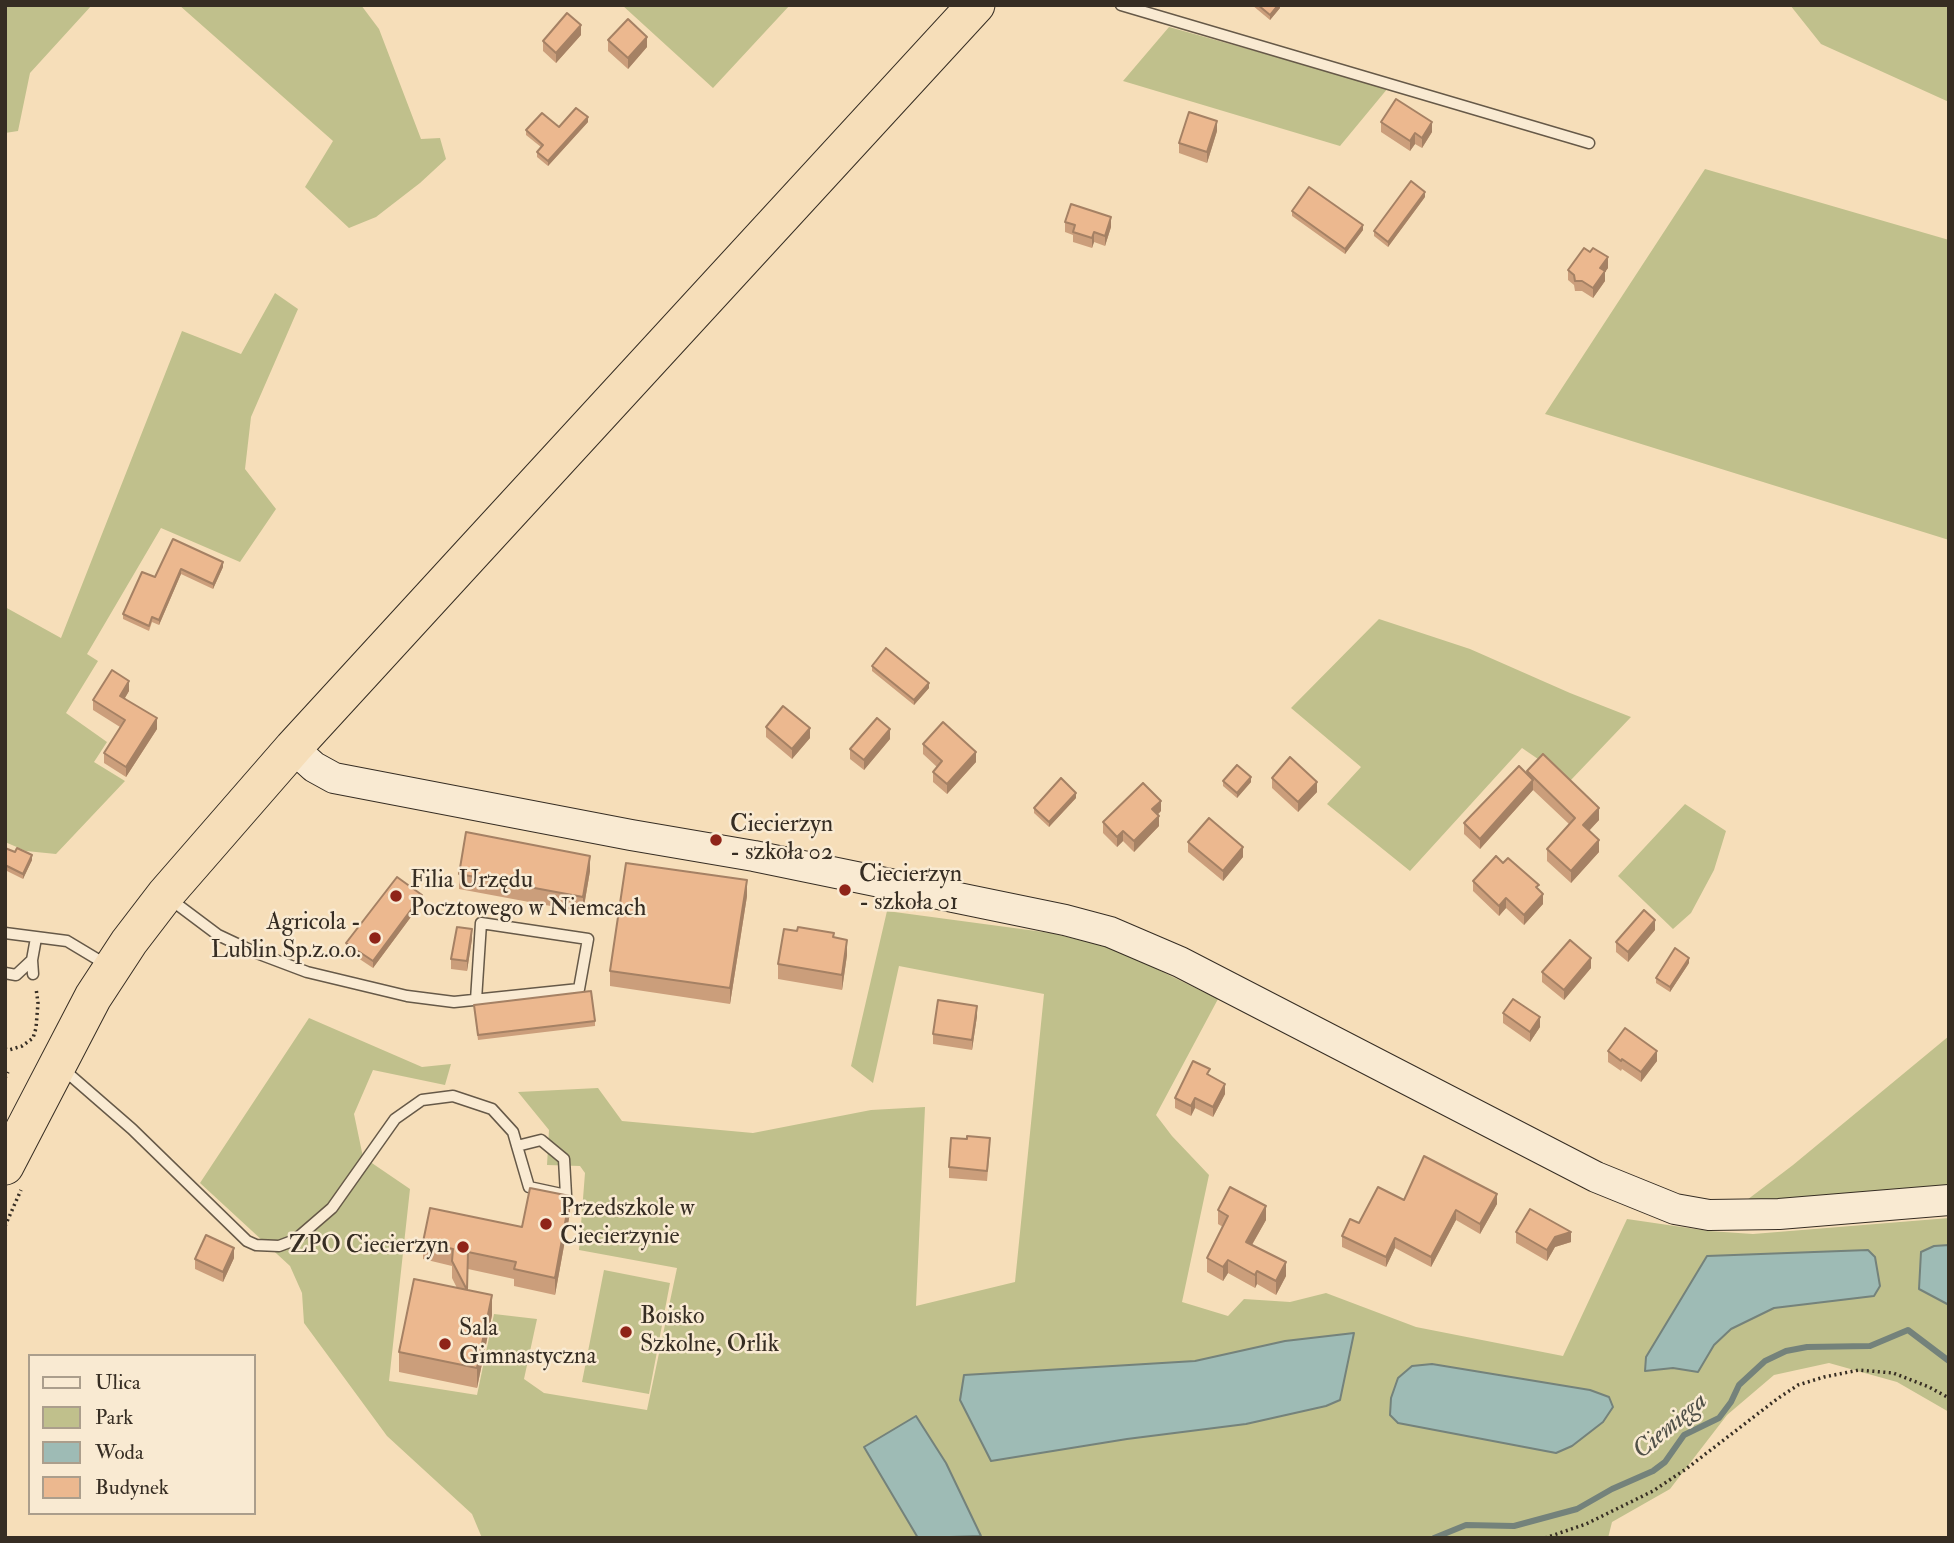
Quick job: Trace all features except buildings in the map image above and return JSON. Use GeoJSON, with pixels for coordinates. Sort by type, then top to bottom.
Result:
{"type":"FeatureCollection","features":[{"type":"Feature","properties":{"kind":"highway"},"geometry":{"type":"LineString","coordinates":[[5,1166],[88,1006],[165,895],[293,748],[976,5]]}},
{"type":"Feature","properties":{"kind":"street"},"geometry":{"type":"LineString","coordinates":[[293,748],[314,767],[334,778],[754,856],[1065,920],[1110,932],[1145,945],[1192,968],[1595,1177],[1675,1209],[1709,1215],[1779,1214],[1949,1200]]}},
{"type":"Feature","properties":{"kind":"lane"},"geometry":{"type":"LineString","coordinates":[[1121,5],[1589,143]]}},
{"type":"Feature","properties":{"kind":"lane"},"geometry":{"type":"LineString","coordinates":[[165,895],[174,905],[218,935],[312,974],[407,996],[454,1002],[476,1000],[579,989],[588,939],[481,923],[476,1000]]}},
{"type":"Feature","properties":{"kind":"lane"},"geometry":{"type":"LineString","coordinates":[[5,933],[67,941],[112,968]]}},
{"type":"Feature","properties":{"kind":"lane"},"geometry":{"type":"LineString","coordinates":[[33,974],[32,960],[36,938]]}},
{"type":"Feature","properties":{"kind":"lane"},"geometry":{"type":"LineString","coordinates":[[5,973],[16,975],[32,960]]}},
{"type":"Feature","properties":{"kind":"lane"},"geometry":{"type":"LineString","coordinates":[[57,1064],[132,1129],[247,1241],[256,1245],[279,1246],[295,1240],[332,1208],[396,1119],[422,1100],[453,1096],[492,1109],[513,1132],[517,1146],[529,1187],[566,1195],[564,1159],[541,1140],[517,1146]]}},
{"type":"Feature","properties":{"kind":"path"},"geometry":{"type":"LineString","coordinates":[[5,1049],[22,1046],[33,1038],[38,1003],[33,974]]}},
{"type":"Feature","properties":{"kind":"path"},"geometry":{"type":"LineString","coordinates":[[5,1078],[8,1072]]}},
{"type":"Feature","properties":{"kind":"path"},"geometry":{"type":"LineString","coordinates":[[1545,1538],[1586,1524],[1653,1491],[1798,1385],[1859,1370],[1893,1373],[1949,1398]]}},
{"type":"Feature","properties":{"kind":"green space"},"geometry":{"type":"Polygon","coordinates":[[[5,5],[92,5],[30,73],[18,131],[5,133],[5,5]]]}},
{"type":"Feature","properties":{"kind":"green space"},"geometry":{"type":"Polygon","coordinates":[[[179,5],[361,5],[379,29],[421,139],[440,138],[446,159],[376,217],[349,228],[305,187],[333,141],[179,5]]]}},
{"type":"Feature","properties":{"kind":"green space"},"geometry":{"type":"Polygon","coordinates":[[[622,5],[790,5],[713,88],[622,5]]]}},
{"type":"Feature","properties":{"kind":"green space"},"geometry":{"type":"Polygon","coordinates":[[[1790,5],[1949,5],[1949,102],[1821,44],[1790,5]]]}},
{"type":"Feature","properties":{"kind":"green space"},"geometry":{"type":"Polygon","coordinates":[[[1169,27],[1388,88],[1340,146],[1123,81],[1169,27]]]}},
{"type":"Feature","properties":{"kind":"green space"},"geometry":{"type":"Polygon","coordinates":[[[1705,169],[1949,240],[1949,540],[1545,414],[1705,169]]]}},
{"type":"Feature","properties":{"kind":"green space"},"geometry":{"type":"Polygon","coordinates":[[[275,293],[298,309],[251,417],[245,469],[276,509],[240,562],[161,528],[87,654],[98,661],[66,713],[107,742],[94,762],[125,781],[56,854],[26,851],[5,842],[5,607],[61,638],[182,331],[241,354],[275,293]]]}},
{"type":"Feature","properties":{"kind":"green space"},"geometry":{"type":"Polygon","coordinates":[[[1379,619],[1470,649],[1631,717],[1570,781],[1522,748],[1410,871],[1327,804],[1361,767],[1291,708],[1379,619]]]}},
{"type":"Feature","properties":{"kind":"green space"},"geometry":{"type":"Polygon","coordinates":[[[1685,804],[1726,831],[1714,870],[1691,913],[1673,929],[1618,876],[1685,804]]]}},
{"type":"Feature","properties":{"kind":"green space"},"geometry":{"type":"Polygon","coordinates":[[[887,911],[1051,933],[1100,945],[1128,955],[1218,999],[1156,1115],[1209,1175],[1182,1302],[1228,1316],[1244,1299],[1290,1302],[1326,1293],[1416,1327],[1563,1356],[1627,1219],[1709,1231],[1753,1234],[1949,1218],[1949,1412],[1897,1382],[1829,1363],[1774,1375],[1727,1415],[1670,1489],[1612,1522],[1608,1538],[482,1538],[472,1514],[387,1436],[304,1323],[302,1293],[290,1266],[200,1183],[309,1018],[422,1067],[451,1064],[445,1085],[373,1070],[354,1114],[363,1157],[410,1189],[389,1381],[477,1395],[494,1314],[537,1319],[524,1379],[544,1393],[647,1410],[677,1268],[579,1250],[585,1173],[580,1166],[547,1165],[549,1130],[518,1092],[598,1088],[622,1121],[753,1133],[871,1110],[925,1107],[916,1306],[1015,1282],[1044,994],[899,966],[873,1083],[851,1066],[887,911]],[[1769,1255],[1707,1256],[1645,1371],[1673,1368],[1698,1372],[1714,1345],[1731,1329],[1774,1308],[1874,1296],[1769,1255]]]}},
{"type":"Feature","properties":{"kind":"green space"},"geometry":{"type":"Polygon","coordinates":[[[1949,1036],[1949,1189],[1743,1203],[1793,1165],[1949,1036]]]}},
{"type":"Feature","properties":{"kind":"green space","name":"Boisko Szkolne, Orlik"},"geometry":{"type":"Polygon","coordinates":[[[604,1270],[670,1283],[649,1394],[582,1382],[604,1270]]]}},
{"type":"Feature","properties":{"kind":"water"},"geometry":{"type":"Polygon","coordinates":[[[1949,1245],[1949,1305],[1919,1289],[1921,1252],[1934,1246],[1949,1245]]]}},
{"type":"Feature","properties":{"kind":"water"},"geometry":{"type":"Polygon","coordinates":[[[1868,1250],[1875,1257],[1880,1286],[1874,1296],[1774,1308],[1731,1329],[1714,1345],[1698,1372],[1673,1368],[1645,1371],[1646,1357],[1707,1256],[1868,1250]]]}},
{"type":"Feature","properties":{"kind":"water"},"geometry":{"type":"Polygon","coordinates":[[[1354,1333],[1340,1400],[1326,1406],[1246,1424],[1127,1439],[991,1461],[960,1400],[964,1375],[1195,1361],[1285,1341],[1354,1333]]]}},
{"type":"Feature","properties":{"kind":"water"},"geometry":{"type":"Polygon","coordinates":[[[1432,1364],[1590,1390],[1609,1397],[1613,1407],[1603,1422],[1572,1446],[1556,1453],[1398,1423],[1390,1415],[1391,1398],[1398,1378],[1412,1366],[1432,1364]]]}},
{"type":"Feature","properties":{"kind":"water"},"geometry":{"type":"Polygon","coordinates":[[[916,1416],[946,1463],[981,1536],[918,1538],[864,1447],[916,1416]]]}},
{"type":"Feature","properties":{"kind":"waterway","name":"Ciemięga"},"geometry":{"type":"LineString","coordinates":[[1434,1538],[1466,1525],[1514,1526],[1577,1509],[1612,1489],[1653,1471],[1665,1462],[1684,1435],[1719,1418],[1739,1385],[1765,1361],[1786,1351],[1807,1347],[1870,1346],[1908,1330],[1949,1361]]}},
{"type":"Feature","properties":{"kind":"place","name":"Ciecierzyn - szkoła 02"},"geometry":{"type":"Point","coordinates":[716,840]}},
{"type":"Feature","properties":{"kind":"place","name":"Ciecierzyn - szkoła 01"},"geometry":{"type":"Point","coordinates":[845,890]}},
{"type":"Feature","properties":{"kind":"place","name":"Filia Urzędu Pocztowego w Niemcach"},"geometry":{"type":"Point","coordinates":[396,896]}},
{"type":"Feature","properties":{"kind":"place","name":"Agricola - Lublin Sp.z.o.o."},"geometry":{"type":"Point","coordinates":[375,938]}},
{"type":"Feature","properties":{"kind":"place","name":"Przedszkole w Ciecierzynie"},"geometry":{"type":"Point","coordinates":[546,1224]}},
{"type":"Feature","properties":{"kind":"place","name":"ZPO Ciecierzyn"},"geometry":{"type":"Point","coordinates":[463,1247]}},
{"type":"Feature","properties":{"kind":"place","name":"Boisko Szkolne, Orlik"},"geometry":{"type":"Point","coordinates":[626,1332]}},
{"type":"Feature","properties":{"kind":"place","name":"Sala Gimnastyczna"},"geometry":{"type":"Point","coordinates":[445,1344]}}]}
